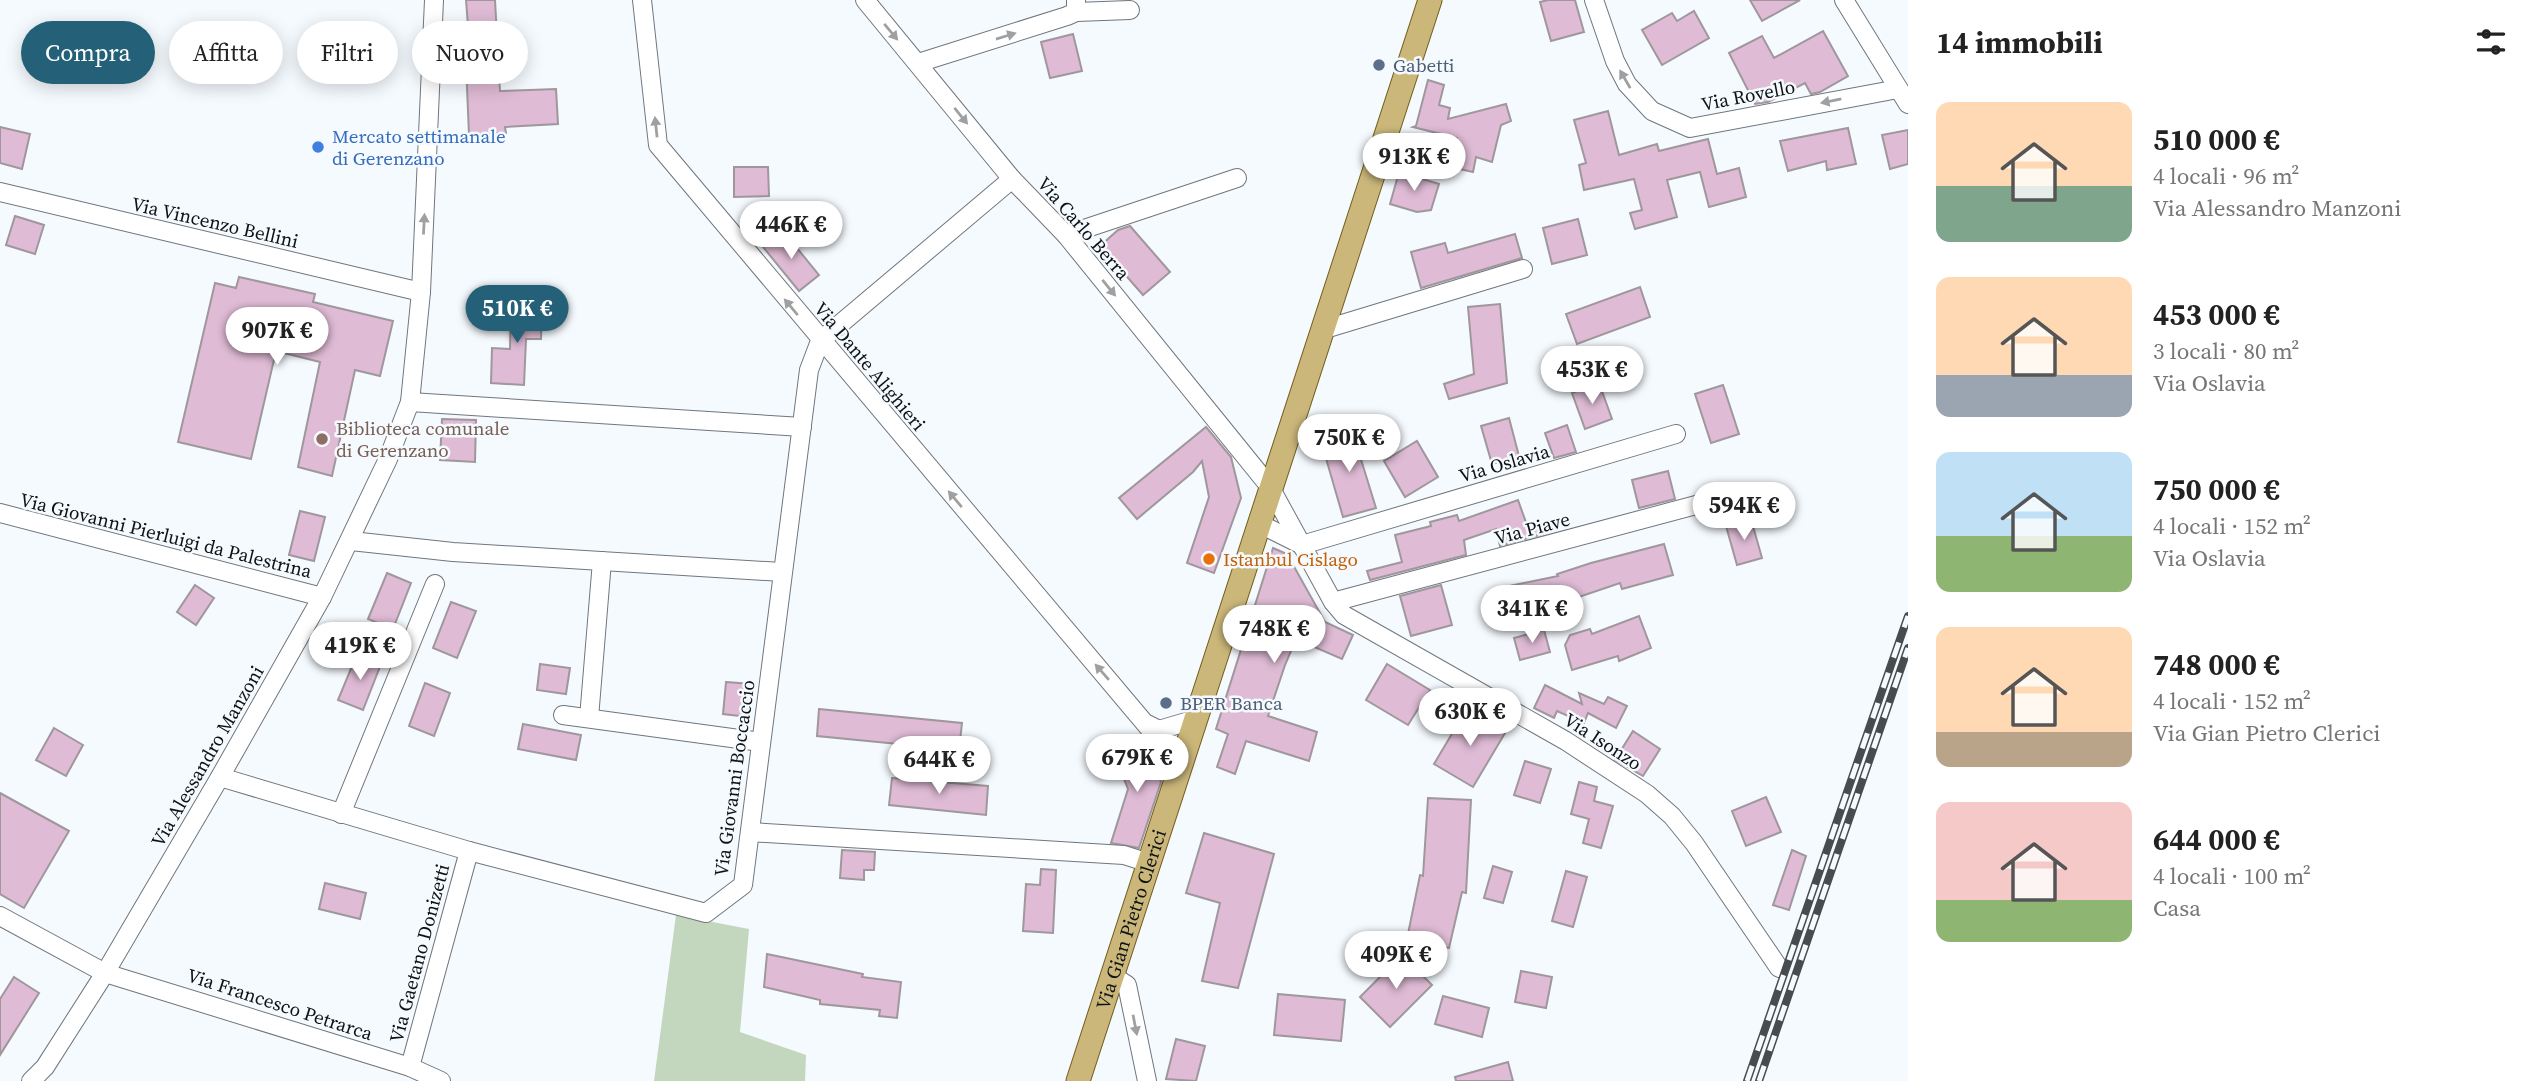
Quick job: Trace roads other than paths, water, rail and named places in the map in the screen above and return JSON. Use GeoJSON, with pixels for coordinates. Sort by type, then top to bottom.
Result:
{"type":"FeatureCollection","features":[{"type":"Feature","properties":{"kind":"main road","name":"Via Gian Pietro Clerici"},"geometry":{"type":"LineString","coordinates":[[1078,1081],[1430,0]]}},
{"type":"Feature","properties":{"kind":"street","name":"Via Alessandro Manzoni"},"geometry":{"type":"LineString","coordinates":[[31,1081],[44,1074],[105,973],[322,597],[351,541],[410,402],[421,292],[434,0]]}},
{"type":"Feature","properties":{"kind":"street","name":"Via Dante Alighieri"},"geometry":{"type":"LineString","coordinates":[[642,0],[658,145],[820,341],[1180,765]]}},
{"type":"Feature","properties":{"kind":"street","name":"Via Carlo Berra"},"geometry":{"type":"LineString","coordinates":[[865,0],[1012,179],[1066,234],[1270,486]]}},
{"type":"Feature","properties":{"kind":"street","name":"Via Rovello"},"geometry":{"type":"LineString","coordinates":[[1594,0],[1615,61],[1627,84],[1652,111],[1690,128],[1898,89]]}},
{"type":"Feature","properties":{"kind":"street"},"geometry":{"type":"LineString","coordinates":[[1844,0],[1908,104]]}},
{"type":"Feature","properties":{"kind":"street"},"geometry":{"type":"LineString","coordinates":[[918,63],[1076,6],[1130,10]]}},
{"type":"Feature","properties":{"kind":"street"},"geometry":{"type":"LineString","coordinates":[[1066,234],[1237,178]]}},
{"type":"Feature","properties":{"kind":"street"},"geometry":{"type":"LineString","coordinates":[[820,341],[1012,179]]}},
{"type":"Feature","properties":{"kind":"street","name":"Via Vincenzo Bellini"},"geometry":{"type":"LineString","coordinates":[[0,192],[421,292]]}},
{"type":"Feature","properties":{"kind":"street"},"geometry":{"type":"LineString","coordinates":[[1322,330],[1523,269]]}},
{"type":"Feature","properties":{"kind":"street","name":"Via Giovanni Boccaccio"},"geometry":{"type":"LineString","coordinates":[[220,777],[469,850],[706,913],[743,885],[809,370],[820,341]]}},
{"type":"Feature","properties":{"kind":"street"},"geometry":{"type":"LineString","coordinates":[[410,402],[802,427]]}},
{"type":"Feature","properties":{"kind":"street","name":"Via Oslavia"},"geometry":{"type":"LineString","coordinates":[[1302,545],[1676,434]]}},
{"type":"Feature","properties":{"kind":"street","name":"Via Isonzo"},"geometry":{"type":"LineString","coordinates":[[1270,486],[1332,602],[1344,615],[1566,741],[1647,794],[1672,816],[1694,843],[1779,968]]}},
{"type":"Feature","properties":{"kind":"street","name":"Via Piave"},"geometry":{"type":"LineString","coordinates":[[1332,602],[1741,493]]}},
{"type":"Feature","properties":{"kind":"street","name":"Via Giovanni Pierluigi da Palestrina"},"geometry":{"type":"LineString","coordinates":[[0,513],[322,597]]}},
{"type":"Feature","properties":{"kind":"street"},"geometry":{"type":"LineString","coordinates":[[1258,523],[1302,545]]}},
{"type":"Feature","properties":{"kind":"street"},"geometry":{"type":"LineString","coordinates":[[351,541],[782,572]]}},
{"type":"Feature","properties":{"kind":"street"},"geometry":{"type":"LineString","coordinates":[[589,718],[602,561]]}},
{"type":"Feature","properties":{"kind":"street"},"geometry":{"type":"LineString","coordinates":[[341,814],[435,584]]}},
{"type":"Feature","properties":{"kind":"street"},"geometry":{"type":"LineString","coordinates":[[564,715],[761,743]]}},
{"type":"Feature","properties":{"kind":"street"},"geometry":{"type":"LineString","coordinates":[[1147,723],[1159,730],[1196,719]]}},
{"type":"Feature","properties":{"kind":"street"},"geometry":{"type":"LineString","coordinates":[[750,832],[1124,855],[1149,863]]}},
{"type":"Feature","properties":{"kind":"street","name":"Via Gaetano Donizetti"},"geometry":{"type":"LineString","coordinates":[[410,1067],[469,850]]}},
{"type":"Feature","properties":{"kind":"street","name":"Via Francesco Petrarca"},"geometry":{"type":"LineString","coordinates":[[0,916],[105,973],[410,1067],[441,1081]]}},
{"type":"Feature","properties":{"kind":"street"},"geometry":{"type":"LineString","coordinates":[[1113,976],[1128,985],[1147,1081]]}},
{"type":"Feature","properties":{"kind":"railway"},"geometry":{"type":"LineString","coordinates":[[1747,1081],[1908,616]]}},
{"type":"Feature","properties":{"kind":"railway"},"geometry":{"type":"LineString","coordinates":[[1759,1081],[1908,648]]}},
{"type":"Feature","properties":{"kind":"place","name":"Gabetti"},"geometry":{"type":"Point","coordinates":[1379,65]}},
{"type":"Feature","properties":{"kind":"place","name":"Mercato settimanale di Gerenzano"},"geometry":{"type":"Point","coordinates":[318,147]}},
{"type":"Feature","properties":{"kind":"place","name":"Biblioteca comunale di Gerenzano"},"geometry":{"type":"Point","coordinates":[322,439]}},
{"type":"Feature","properties":{"kind":"place","name":"Istanbul Cislago"},"geometry":{"type":"Point","coordinates":[1209,559]}},
{"type":"Feature","properties":{"kind":"place","name":"BPER Banca"},"geometry":{"type":"Point","coordinates":[1166,703]}}]}
